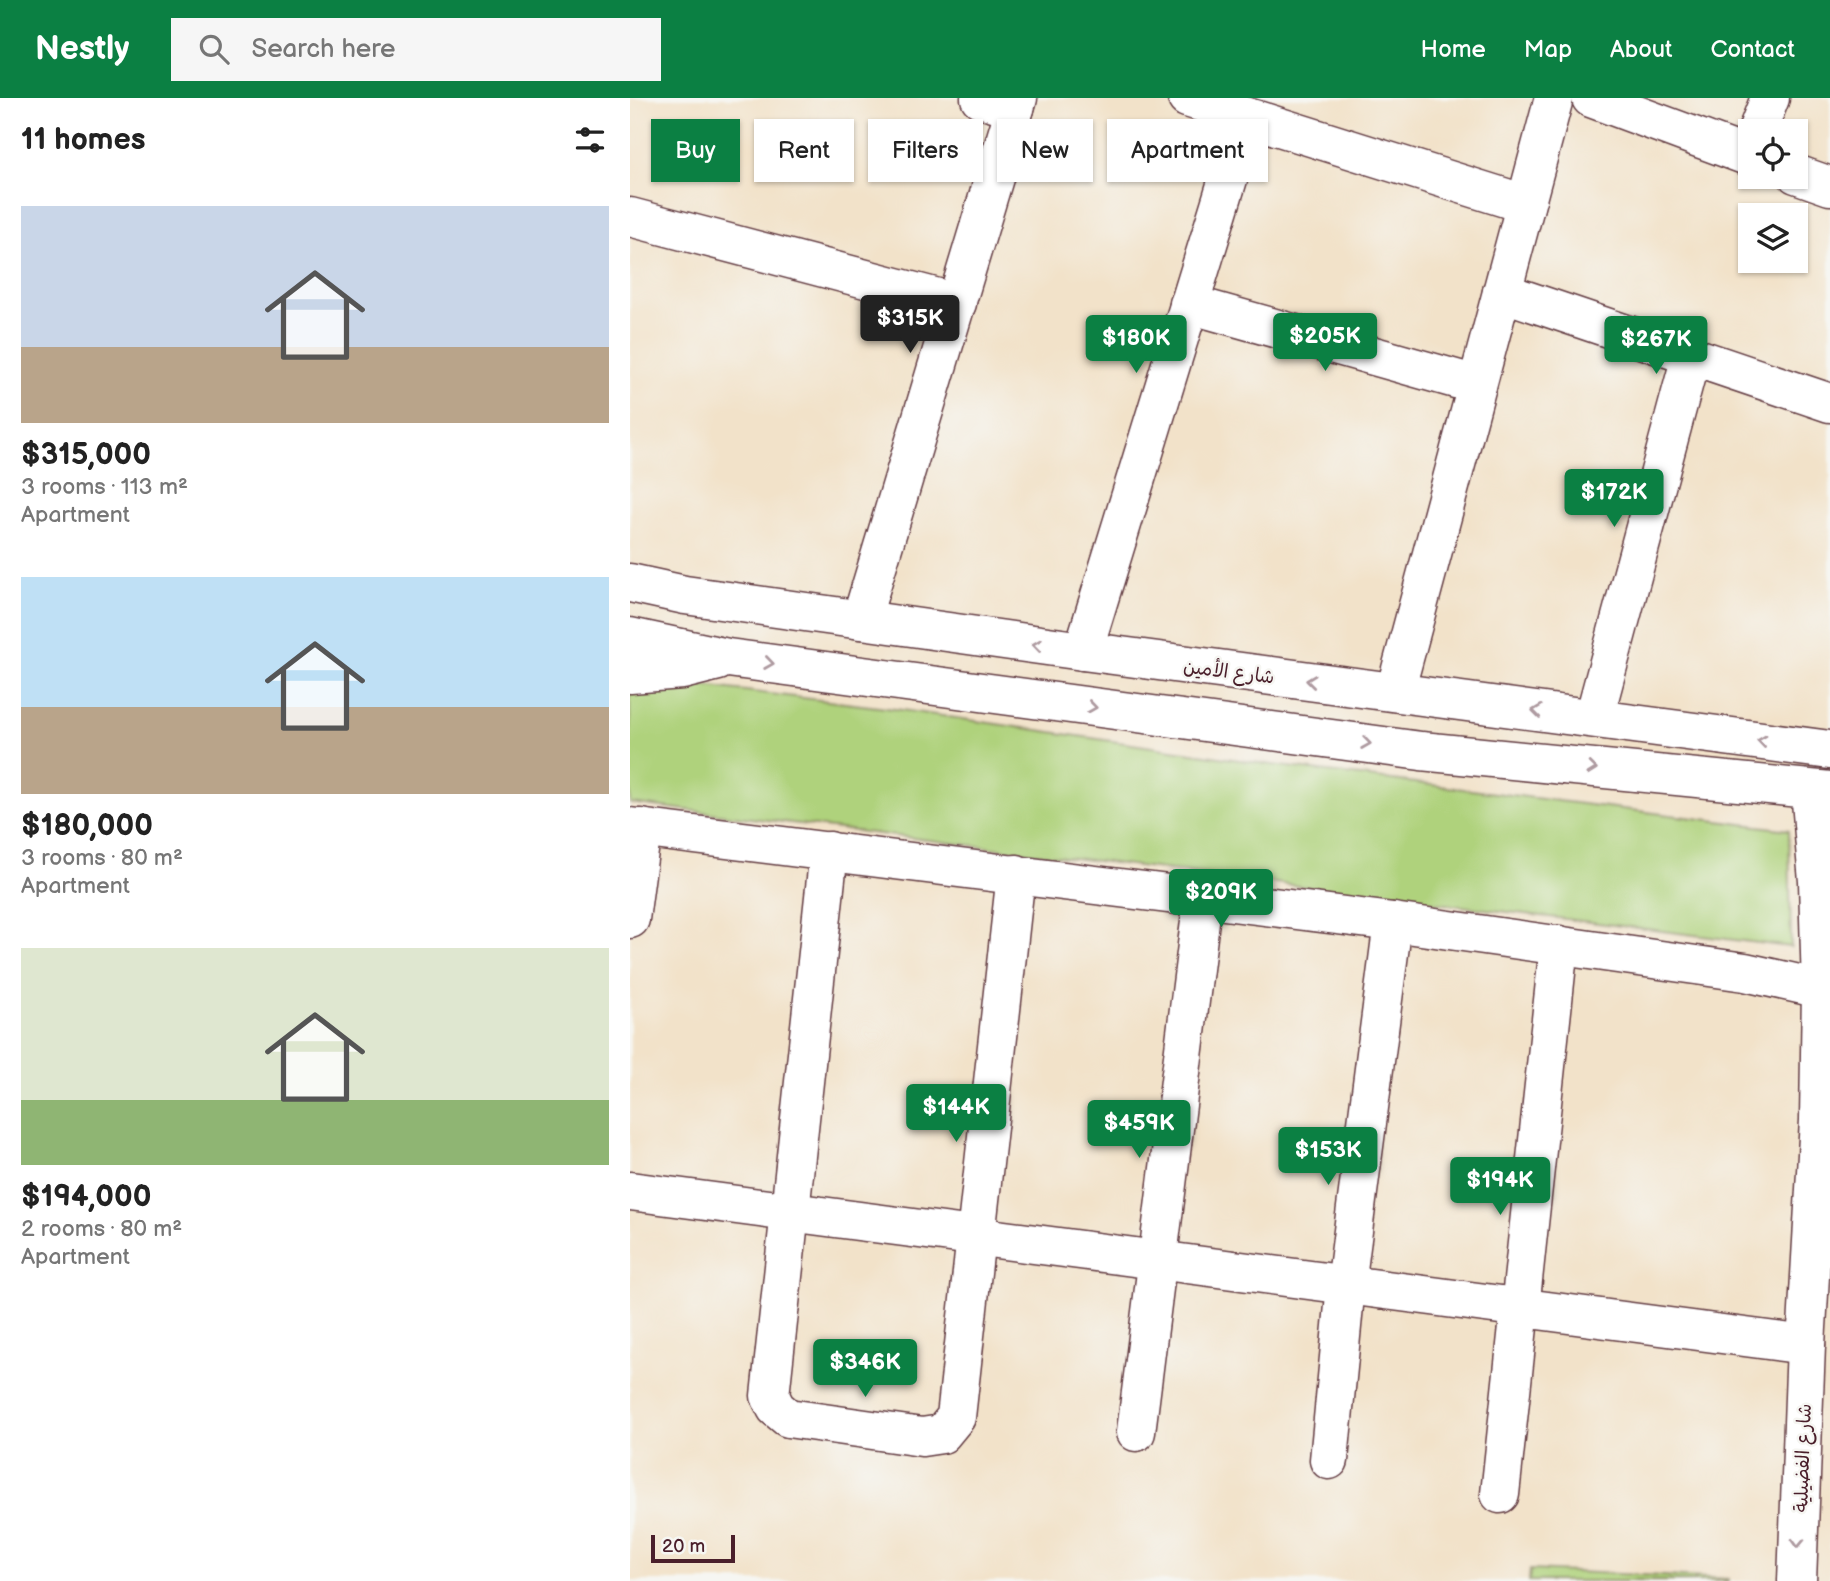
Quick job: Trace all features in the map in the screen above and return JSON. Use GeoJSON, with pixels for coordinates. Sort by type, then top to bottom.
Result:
{"type":"FeatureCollection","features":[{"type":"Feature","properties":{"kind":"street"},"geometry":{"type":"LineString","coordinates":[[1187,98],[1525,204]]}},
{"type":"Feature","properties":{"kind":"street"},"geometry":{"type":"LineString","coordinates":[[1395,692],[1554,98]]}},
{"type":"Feature","properties":{"kind":"street"},"geometry":{"type":"LineString","coordinates":[[1591,98],[1738,145]]}},
{"type":"Feature","properties":{"kind":"street"},"geometry":{"type":"LineString","coordinates":[[1762,119],[1770,98]]}},
{"type":"Feature","properties":{"kind":"street"},"geometry":{"type":"LineString","coordinates":[[862,620],[957,303],[1004,101]]}},
{"type":"Feature","properties":{"kind":"street"},"geometry":{"type":"LineString","coordinates":[[1083,652],[1247,117]]}},
{"type":"Feature","properties":{"kind":"street"},"geometry":{"type":"LineString","coordinates":[[1808,178],[1830,186]]}},
{"type":"Feature","properties":{"kind":"street"},"geometry":{"type":"LineString","coordinates":[[630,217],[957,303]]}},
{"type":"Feature","properties":{"kind":"street"},"geometry":{"type":"LineString","coordinates":[[1502,292],[1830,403]]}},
{"type":"Feature","properties":{"kind":"street"},"geometry":{"type":"LineString","coordinates":[[1189,304],[1477,386]]}},
{"type":"Feature","properties":{"kind":"street"},"geometry":{"type":"LineString","coordinates":[[1594,718],[1691,356]]}},
{"type":"Feature","properties":{"kind":"street","name":"شارع الأمين"},"geometry":{"type":"LineString","coordinates":[[630,583],[685,595],[1083,652],[1830,750]]}},
{"type":"Feature","properties":{"kind":"street"},"geometry":{"type":"LineString","coordinates":[[630,637],[728,658],[1421,751],[1820,790]]}},
{"type":"Feature","properties":{"kind":"street"},"geometry":{"type":"LineString","coordinates":[[630,674],[682,670],[728,658]]}},
{"type":"Feature","properties":{"kind":"street","name":"شارع الفضيلية"},"geometry":{"type":"LineString","coordinates":[[1797,1581],[1818,1120],[1821,989],[1818,881],[1820,790]]}},
{"type":"Feature","properties":{"kind":"street"},"geometry":{"type":"LineString","coordinates":[[630,919],[636,828],[1393,922],[1745,972],[1821,989]]}},
{"type":"Feature","properties":{"kind":"street"},"geometry":{"type":"LineString","coordinates":[[829,851],[770,1396],[775,1408],[788,1418],[922,1437],[942,1434],[956,1417],[1016,874]]}},
{"type":"Feature","properties":{"kind":"street"},"geometry":{"type":"LineString","coordinates":[[1136,1432],[1203,897]]}},
{"type":"Feature","properties":{"kind":"street"},"geometry":{"type":"LineString","coordinates":[[1329,1460],[1346,1285],[1393,922]]}},
{"type":"Feature","properties":{"kind":"street"},"geometry":{"type":"LineString","coordinates":[[1500,1494],[1559,945]]}},
{"type":"Feature","properties":{"kind":"street"},"geometry":{"type":"LineString","coordinates":[[630,1191],[1806,1345]]}},
{"type":"Feature","properties":{"kind":"green space"},"geometry":{"type":"Polygon","coordinates":[[[630,677],[895,709],[1273,765],[1789,830],[1791,947],[630,803],[630,677]]]}},
{"type":"Feature","properties":{"kind":"green space"},"geometry":{"type":"Polygon","coordinates":[[[1530,1570],[1728,1579],[1728,1581],[1529,1581],[1530,1570]]]}}]}
